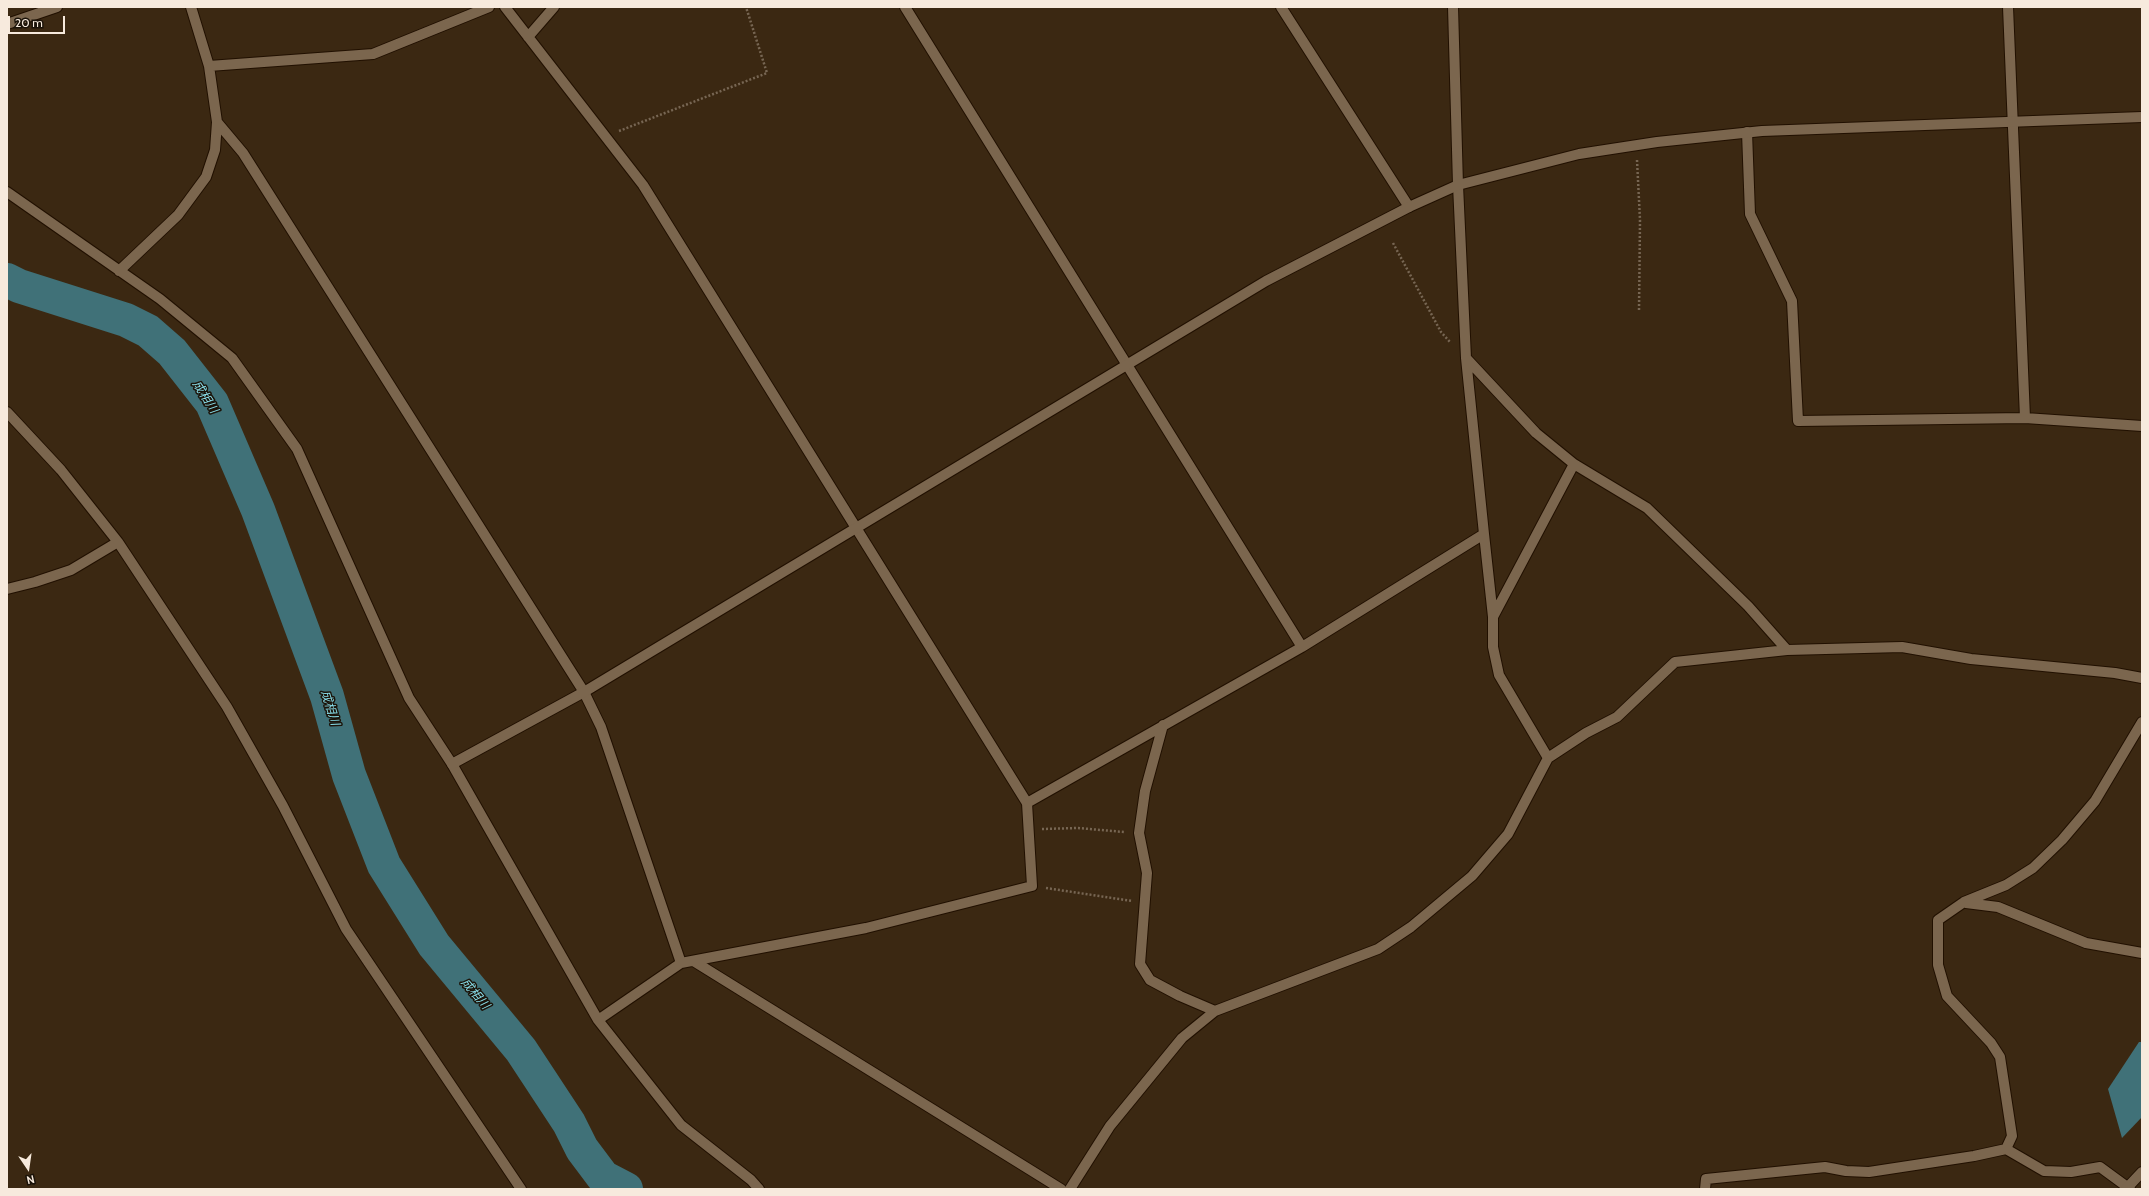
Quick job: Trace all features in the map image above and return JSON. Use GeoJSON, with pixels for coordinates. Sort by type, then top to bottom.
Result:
{"type":"FeatureCollection","features":[{"type":"Feature","properties":{"kind":"street"},"geometry":{"type":"LineString","coordinates":[[7,24],[57,7]]}},
{"type":"Feature","properties":{"kind":"street"},"geometry":{"type":"LineString","coordinates":[[119,271],[178,215],[206,177],[215,150],[217,122],[209,66],[191,7]]}},
{"type":"Feature","properties":{"kind":"street"},"geometry":{"type":"LineString","coordinates":[[209,66],[373,54],[490,7]]}},
{"type":"Feature","properties":{"kind":"street"},"geometry":{"type":"LineString","coordinates":[[505,7],[643,185],[857,527],[1027,803],[1032,886],[866,928],[695,962],[681,963],[598,1020]]}},
{"type":"Feature","properties":{"kind":"street"},"geometry":{"type":"LineString","coordinates":[[528,37],[554,7]]}},
{"type":"Feature","properties":{"kind":"street"},"geometry":{"type":"LineString","coordinates":[[905,7],[1128,364],[1302,647]]}},
{"type":"Feature","properties":{"kind":"street"},"geometry":{"type":"LineString","coordinates":[[1281,7],[1409,207]]}},
{"type":"Feature","properties":{"kind":"street"},"geometry":{"type":"LineString","coordinates":[[1453,7],[1458,185],[1466,358],[1493,617],[1493,647],[1499,675],[1548,758]]}},
{"type":"Feature","properties":{"kind":"street"},"geometry":{"type":"LineString","coordinates":[[2008,7],[2025,418]]}},
{"type":"Feature","properties":{"kind":"street"},"geometry":{"type":"LineString","coordinates":[[452,764],[584,692],[1266,281],[1409,207],[1458,185],[1579,154],[1636,145],[1747,132],[2142,118]]}},
{"type":"Feature","properties":{"kind":"street"},"geometry":{"type":"LineString","coordinates":[[217,122],[243,153],[584,692],[601,728],[681,963]]}},
{"type":"Feature","properties":{"kind":"street"},"geometry":{"type":"LineString","coordinates":[[1747,132],[1750,214],[1792,301],[1798,421],[2025,418],[2142,426]]}},
{"type":"Feature","properties":{"kind":"street"},"geometry":{"type":"LineString","coordinates":[[7,192],[160,299],[232,358],[297,449],[409,698],[452,764],[598,1020],[681,1125],[751,1180],[759,1189]]}},
{"type":"Feature","properties":{"kind":"street"},"geometry":{"type":"LineString","coordinates":[[1466,358],[1536,433],[1574,464],[1647,508],[1748,606],[1787,650]]}},
{"type":"Feature","properties":{"kind":"street"},"geometry":{"type":"LineString","coordinates":[[7,412],[61,470],[118,542],[227,707],[283,806],[346,929],[521,1189]]}},
{"type":"Feature","properties":{"kind":"street"},"geometry":{"type":"LineString","coordinates":[[1493,617],[1574,464]]}},
{"type":"Feature","properties":{"kind":"street"},"geometry":{"type":"LineString","coordinates":[[1027,803],[1302,647],[1484,534]]}},
{"type":"Feature","properties":{"kind":"street"},"geometry":{"type":"LineString","coordinates":[[7,589],[36,582],[71,570],[118,542]]}},
{"type":"Feature","properties":{"kind":"street"},"geometry":{"type":"LineString","coordinates":[[1070,1189],[1110,1126],[1182,1038],[1215,1012],[1378,949],[1411,927],[1472,876],[1508,834],[1548,758],[1586,733],[1617,717],[1675,662],[1787,650],[1902,647],[1971,659],[2116,673],[2142,678]]}},
{"type":"Feature","properties":{"kind":"street"},"geometry":{"type":"LineString","coordinates":[[2006,1149],[2012,1136],[2000,1057],[1991,1043],[1947,996],[1938,965],[1938,920],[1964,902],[2006,885],[2034,868],[2062,840],[2095,801],[2142,722]]}},
{"type":"Feature","properties":{"kind":"street"},"geometry":{"type":"LineString","coordinates":[[1163,725],[1145,791],[1139,833],[1147,874],[1146,903],[1140,964],[1150,980],[1215,1012]]}},
{"type":"Feature","properties":{"kind":"street"},"geometry":{"type":"LineString","coordinates":[[1964,902],[1998,907],[2086,943],[2142,953]]}},
{"type":"Feature","properties":{"kind":"street"},"geometry":{"type":"LineString","coordinates":[[695,962],[1061,1189]]}},
{"type":"Feature","properties":{"kind":"street"},"geometry":{"type":"LineString","coordinates":[[1705,1189],[1706,1179],[1825,1167],[1869,1172],[1974,1156],[2006,1149],[2044,1171],[2071,1172],[2100,1167],[2128,1188],[2142,1172]]}},
{"type":"Feature","properties":{"kind":"path"},"geometry":{"type":"LineString","coordinates":[[606,137],[767,72],[746,7]]}},
{"type":"Feature","properties":{"kind":"path"},"geometry":{"type":"LineString","coordinates":[[1636,145],[1640,220],[1639,311]]}},
{"type":"Feature","properties":{"kind":"path"},"geometry":{"type":"LineString","coordinates":[[1393,243],[1441,332],[1466,358]]}},
{"type":"Feature","properties":{"kind":"path"},"geometry":{"type":"LineString","coordinates":[[1028,830],[1078,828],[1139,833]]}},
{"type":"Feature","properties":{"kind":"path"},"geometry":{"type":"LineString","coordinates":[[1032,886],[1146,903]]}},
{"type":"Feature","properties":{"kind":"water"},"geometry":{"type":"Polygon","coordinates":[[[2139,1042],[2142,1042],[2142,1117],[2122,1138],[2108,1089],[2139,1042]]]}},
{"type":"Feature","properties":{"kind":"waterway","name":"成相川"},"geometry":{"type":"LineString","coordinates":[[7,280],[19,286],[126,320],[148,331],[172,352],[212,403],[258,510],[327,696],[349,775],[384,865],[434,945],[521,1050],[569,1123],[582,1149],[603,1177],[626,1189]]}}]}
